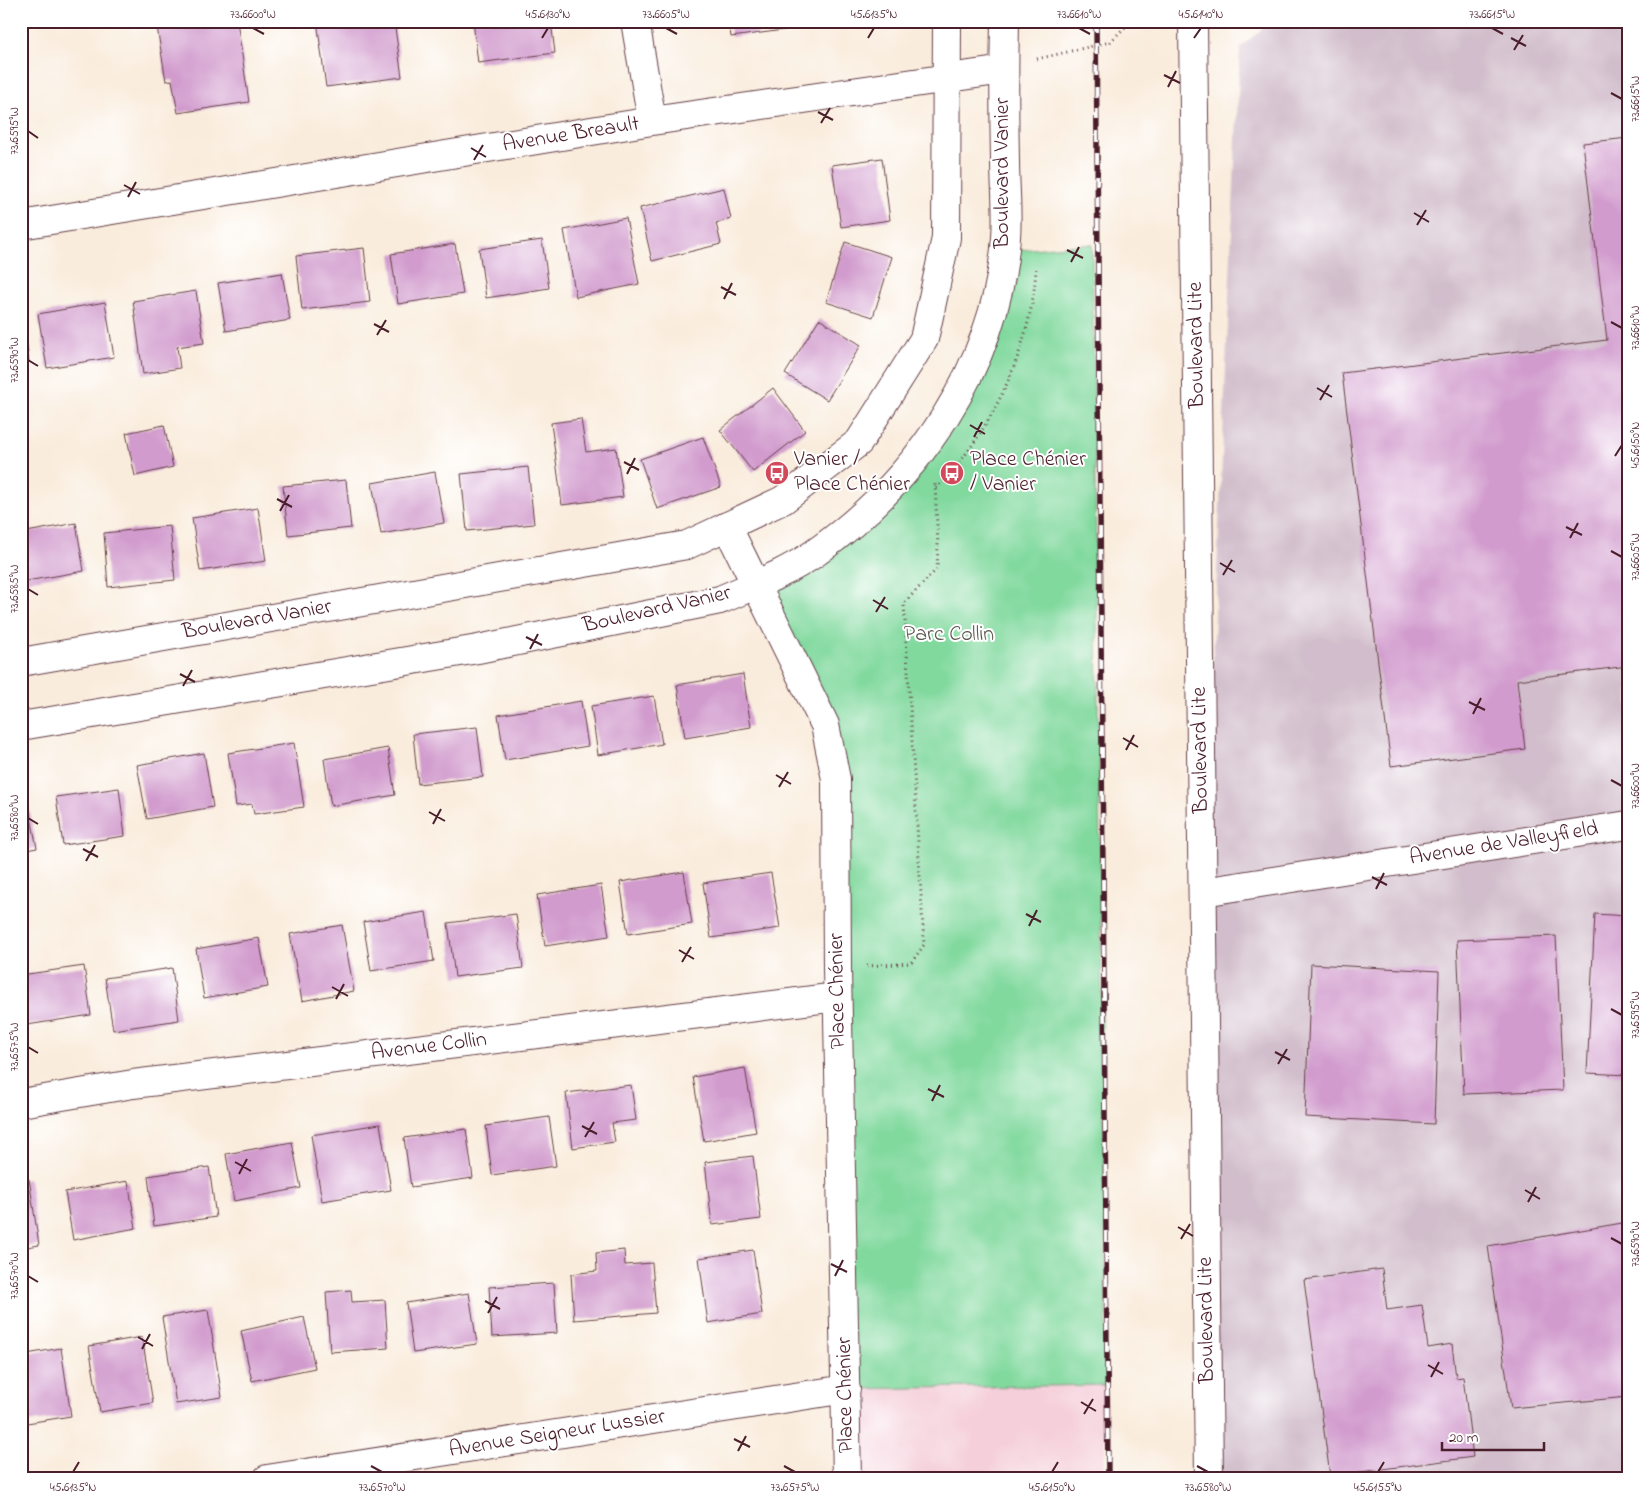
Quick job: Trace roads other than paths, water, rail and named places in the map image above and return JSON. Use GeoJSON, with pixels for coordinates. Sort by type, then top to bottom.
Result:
{"type":"FeatureCollection","features":[{"type":"Feature","properties":{"kind":"street"},"geometry":{"type":"LineString","coordinates":[[635,21],[652,121]]}},
{"type":"Feature","properties":{"kind":"street","name":"Boulevard Vanier"},"geometry":{"type":"LineString","coordinates":[[21,662],[687,545],[784,500],[858,442],[924,339],[946,238],[947,21]]}},
{"type":"Feature","properties":{"kind":"street","name":"Boulevard Vanier"},"geometry":{"type":"LineString","coordinates":[[21,726],[478,650],[720,600],[755,585],[816,553],[884,495],[925,449],[968,375],[995,308],[1006,237],[1005,21]]}},
{"type":"Feature","properties":{"kind":"street","name":"Boulevard Lite"},"geometry":{"type":"LineString","coordinates":[[1193,21],[1209,1479]]}},
{"type":"Feature","properties":{"kind":"street","name":"Avenue Breault"},"geometry":{"type":"LineString","coordinates":[[21,225],[652,121],[905,85],[948,76],[1004,70]]}},
{"type":"Feature","properties":{"kind":"street","name":"Place Chénier"},"geometry":{"type":"LineString","coordinates":[[727,526],[826,725],[836,779],[837,968],[847,1479]]}},
{"type":"Feature","properties":{"kind":"street","name":"Avenue de Valleyfield"},"geometry":{"type":"LineString","coordinates":[[1203,892],[1628,825]]}},
{"type":"Feature","properties":{"kind":"street","name":"Avenue Collin"},"geometry":{"type":"LineString","coordinates":[[21,1103],[132,1084],[838,997]]}},
{"type":"Feature","properties":{"kind":"street","name":"Avenue Seigneur Lussier"},"geometry":{"type":"LineString","coordinates":[[267,1479],[846,1389]]}},
{"type":"Feature","properties":{"kind":"railway"},"geometry":{"type":"LineString","coordinates":[[1096,21],[1108,1479]]}},
{"type":"Feature","properties":{"kind":"place","name":"Vanier / Place Chénier"},"geometry":{"type":"Point","coordinates":[777,473]}},
{"type":"Feature","properties":{"kind":"place","name":"Place Chénier / Vanier"},"geometry":{"type":"Point","coordinates":[952,473]}},
{"type":"Feature","properties":{"kind":"park label","name":"Parc Collin"},"geometry":{"type":"Point","coordinates":[949,635]}}]}
